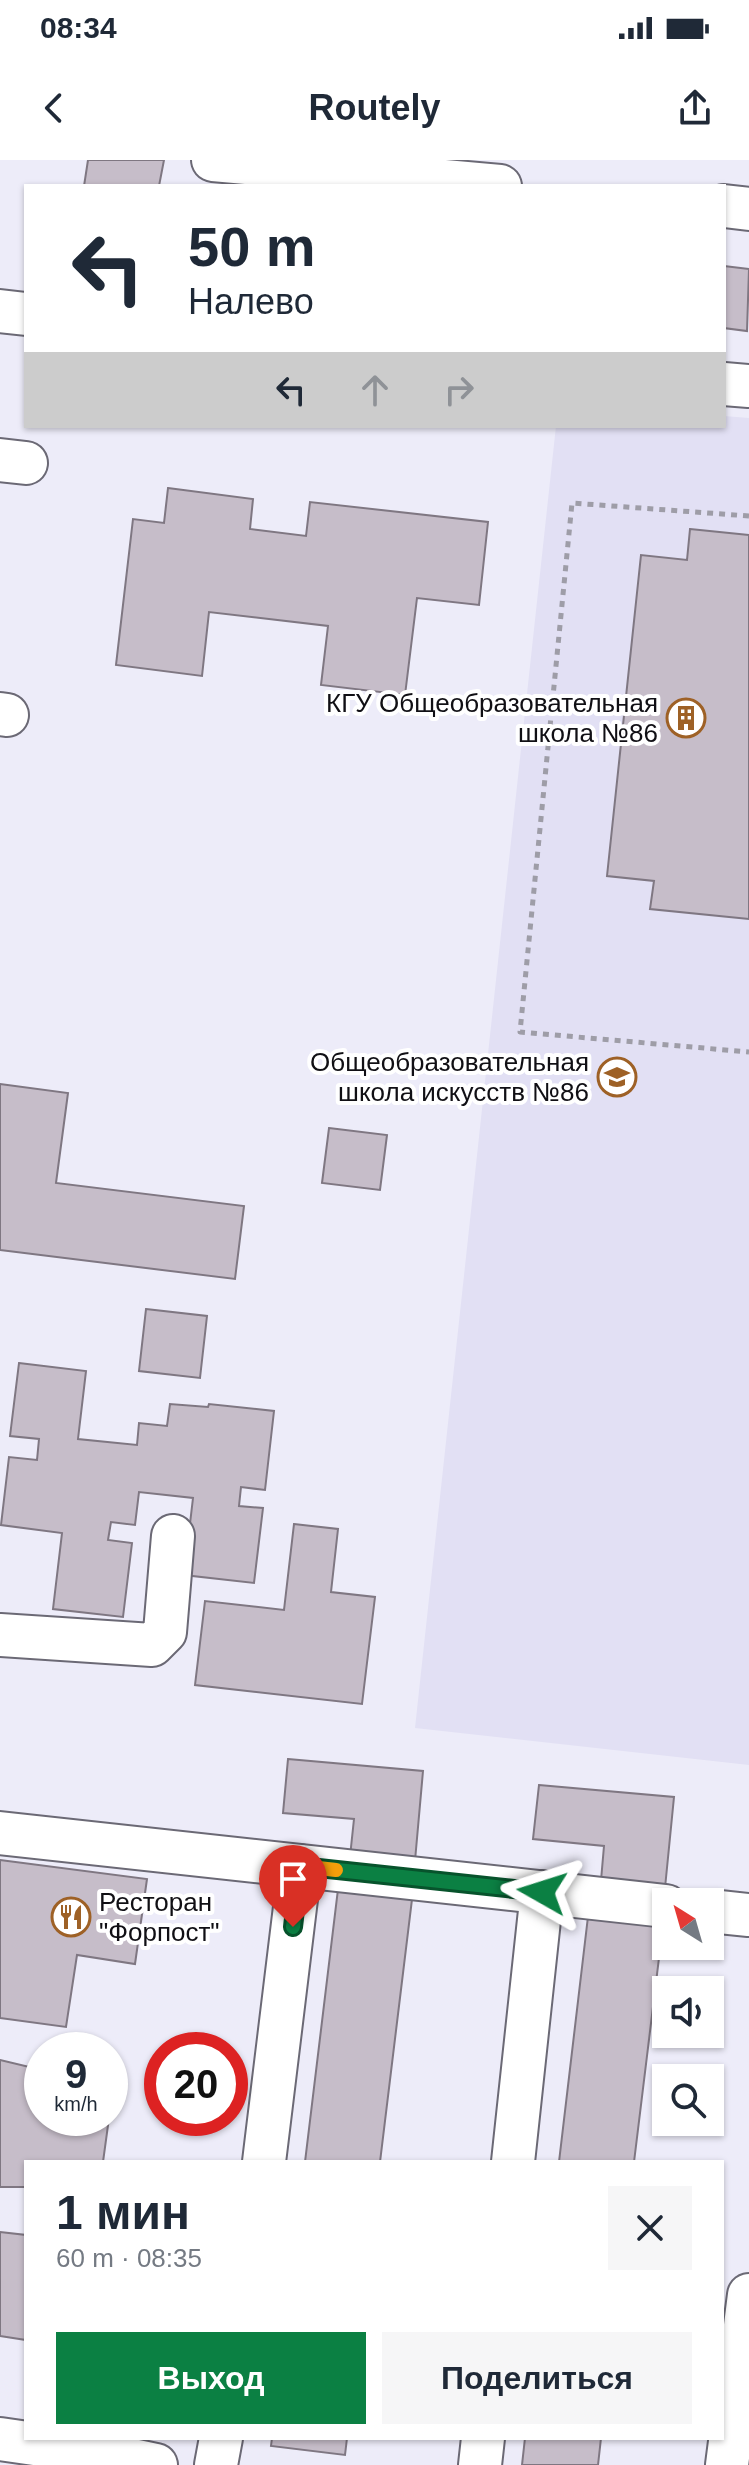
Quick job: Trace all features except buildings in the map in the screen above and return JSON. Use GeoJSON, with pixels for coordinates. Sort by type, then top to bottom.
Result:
{"type":"FeatureCollection","features":[{"type":"Feature","properties":{"kind":"lane"},"geometry":{"type":"LineString","coordinates":[[213,160],[478,184]]}},
{"type":"Feature","properties":{"kind":"lane"},"geometry":{"type":"LineString","coordinates":[[726,206],[749,209]]}},
{"type":"Feature","properties":{"kind":"lane"},"geometry":{"type":"LineString","coordinates":[[0,311],[24,314]]}},
{"type":"Feature","properties":{"kind":"lane"},"geometry":{"type":"LineString","coordinates":[[726,384],[749,386]]}},
{"type":"Feature","properties":{"kind":"lane"},"geometry":{"type":"LineString","coordinates":[[0,1635],[152,1645],[165,1632],[173,1536]]}},
{"type":"Feature","properties":{"kind":"lane"},"geometry":{"type":"LineString","coordinates":[[0,1833],[652,1904]]}},
{"type":"Feature","properties":{"kind":"lane"},"geometry":{"type":"LineString","coordinates":[[264,2160],[300,1866]]}},
{"type":"Feature","properties":{"kind":"lane"},"geometry":{"type":"LineString","coordinates":[[513,2160],[542,1892]]}},
{"type":"Feature","properties":{"kind":"lane"},"geometry":{"type":"LineString","coordinates":[[724,1912],[749,1915]]}},
{"type":"Feature","properties":{"kind":"lane"},"geometry":{"type":"LineString","coordinates":[[727,2465],[749,2295]]}},
{"type":"Feature","properties":{"kind":"lane"},"geometry":{"type":"LineString","coordinates":[[0,2439],[107,2446],[156,2465]]}},
{"type":"Feature","properties":{"kind":"lane"},"geometry":{"type":"LineString","coordinates":[[216,2465],[221,2440]]}},
{"type":"Feature","properties":{"kind":"lane"},"geometry":{"type":"LineString","coordinates":[[480,2465],[483,2440]]}},
{"type":"Feature","properties":{"kind":"path"},"geometry":{"type":"LineString","coordinates":[[749,516],[572,503],[520,1032],[749,1052]]}},
{"type":"Feature","properties":{"kind":"shaded area","name":"Общеобразовательная школа искусств №86"},"geometry":{"type":"Polygon","coordinates":[[[726,416],[749,418],[749,1765],[415,1728],[556,428],[726,428],[726,416]]]}},
{"type":"Feature","properties":{"kind":"slow traffic"},"geometry":{"type":"LineString","coordinates":[[297,1891],[300,1866],[336,1870]]}},
{"type":"Feature","properties":{"kind":"place","name":"КГУ Общеобразовательная школа №86"},"geometry":{"type":"Point","coordinates":[686,718]}},
{"type":"Feature","properties":{"kind":"place","name":"Общеобразовательная школа искусств №86"},"geometry":{"type":"Point","coordinates":[617,1077]}},
{"type":"Feature","properties":{"kind":"place","name":"Ресторан \"Форпост\""},"geometry":{"type":"Point","coordinates":[71,1917]}},
{"type":"Feature","properties":{"kind":"route"},"geometry":{"type":"LineString","coordinates":[[293,1927],[300,1866],[542,1892]]}}]}
